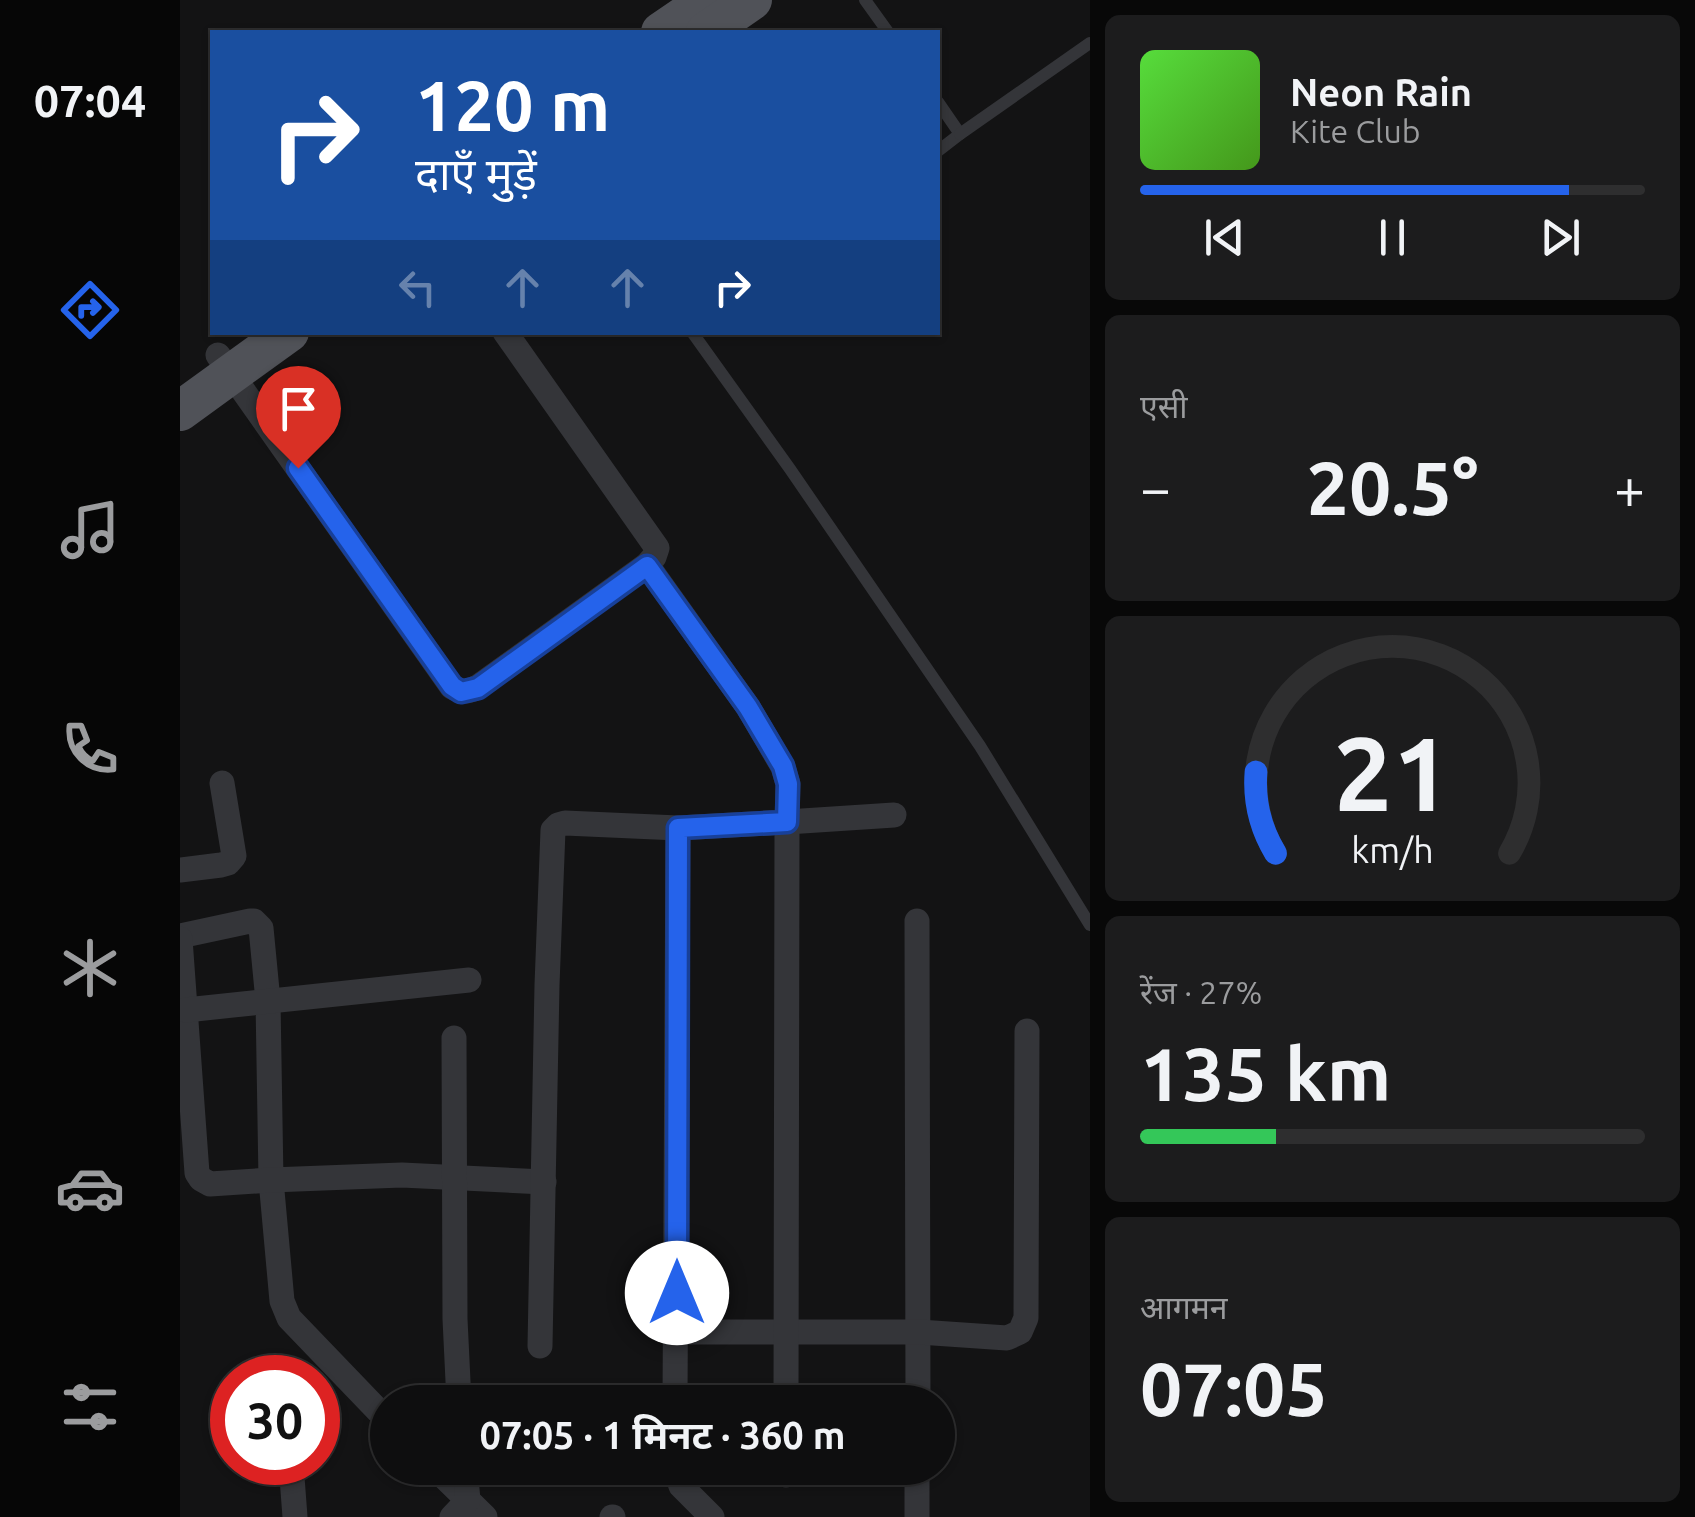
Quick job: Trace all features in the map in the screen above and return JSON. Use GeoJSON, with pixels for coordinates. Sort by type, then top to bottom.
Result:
{"type":"FeatureCollection","features":[{"type":"Feature","properties":{"kind":"main road"},"geometry":{"type":"LineString","coordinates":[[664,30],[708,0]]}},
{"type":"Feature","properties":{"kind":"main road"},"geometry":{"type":"LineString","coordinates":[[709,30],[752,0]]}},
{"type":"Feature","properties":{"kind":"main road"},"geometry":{"type":"LineString","coordinates":[[180,382],[233,354],[281,335]]}},
{"type":"Feature","properties":{"kind":"main road"},"geometry":{"type":"LineString","coordinates":[[180,411],[233,354]]}},
{"type":"Feature","properties":{"kind":"street"},"geometry":{"type":"LineString","coordinates":[[233,354],[452,686],[461,692],[478,688],[647,566],[657,548],[507,335]]}},
{"type":"Feature","properties":{"kind":"street"},"geometry":{"type":"LineString","coordinates":[[647,566],[748,707],[783,766],[788,784],[786,1385]]}},
{"type":"Feature","properties":{"kind":"street"},"geometry":{"type":"LineString","coordinates":[[180,870],[222,865],[234,856],[222,783]]}},
{"type":"Feature","properties":{"kind":"street"},"geometry":{"type":"LineString","coordinates":[[540,1346],[546,985],[554,830],[565,823],[678,828],[894,815]]}},
{"type":"Feature","properties":{"kind":"street"},"geometry":{"type":"LineString","coordinates":[[675,1385],[678,828]]}},
{"type":"Feature","properties":{"kind":"street"},"geometry":{"type":"LineString","coordinates":[[370,1402],[300,1330],[284,1309],[280,1292],[271,1180],[268,1002],[261,928],[254,921],[180,937],[198,1173],[204,1182],[210,1184],[271,1180],[402,1175],[544,1182]]}},
{"type":"Feature","properties":{"kind":"street"},"geometry":{"type":"LineString","coordinates":[[917,921],[918,1385]]}},
{"type":"Feature","properties":{"kind":"street"},"geometry":{"type":"LineString","coordinates":[[186,1010],[469,980]]}},
{"type":"Feature","properties":{"kind":"street"},"geometry":{"type":"LineString","coordinates":[[677,1332],[919,1332],[1007,1338],[1016,1335],[1026,1318],[1026,1030]]}},
{"type":"Feature","properties":{"kind":"street"},"geometry":{"type":"LineString","coordinates":[[454,1038],[454,1320],[458,1385]]}},
{"type":"Feature","properties":{"kind":"street"},"geometry":{"type":"LineString","coordinates":[[293,1485],[296,1517]]}},
{"type":"Feature","properties":{"kind":"street"},"geometry":{"type":"LineString","coordinates":[[448,1485],[468,1511]]}},
{"type":"Feature","properties":{"kind":"street"},"geometry":{"type":"LineString","coordinates":[[466,1485],[468,1511]]}},
{"type":"Feature","properties":{"kind":"street"},"geometry":{"type":"LineString","coordinates":[[681,1485],[712,1517]]}},
{"type":"Feature","properties":{"kind":"street"},"geometry":{"type":"LineString","coordinates":[[916,1485],[917,1517]]}},
{"type":"Feature","properties":{"kind":"lane"},"geometry":{"type":"LineString","coordinates":[[865,0],[887,30]]}},
{"type":"Feature","properties":{"kind":"lane"},"geometry":{"type":"LineString","coordinates":[[940,149],[1090,44]]}},
{"type":"Feature","properties":{"kind":"lane"},"geometry":{"type":"LineString","coordinates":[[940,105],[960,134]]}},
{"type":"Feature","properties":{"kind":"lane"},"geometry":{"type":"LineString","coordinates":[[697,335],[980,746],[1090,925]]}},
{"type":"Feature","properties":{"kind":"route"},"geometry":{"type":"LineString","coordinates":[[298,468],[452,686],[461,692],[478,688],[647,566],[748,707],[783,766],[788,784],[787,822],[678,828],[677,1293]]}}]}
